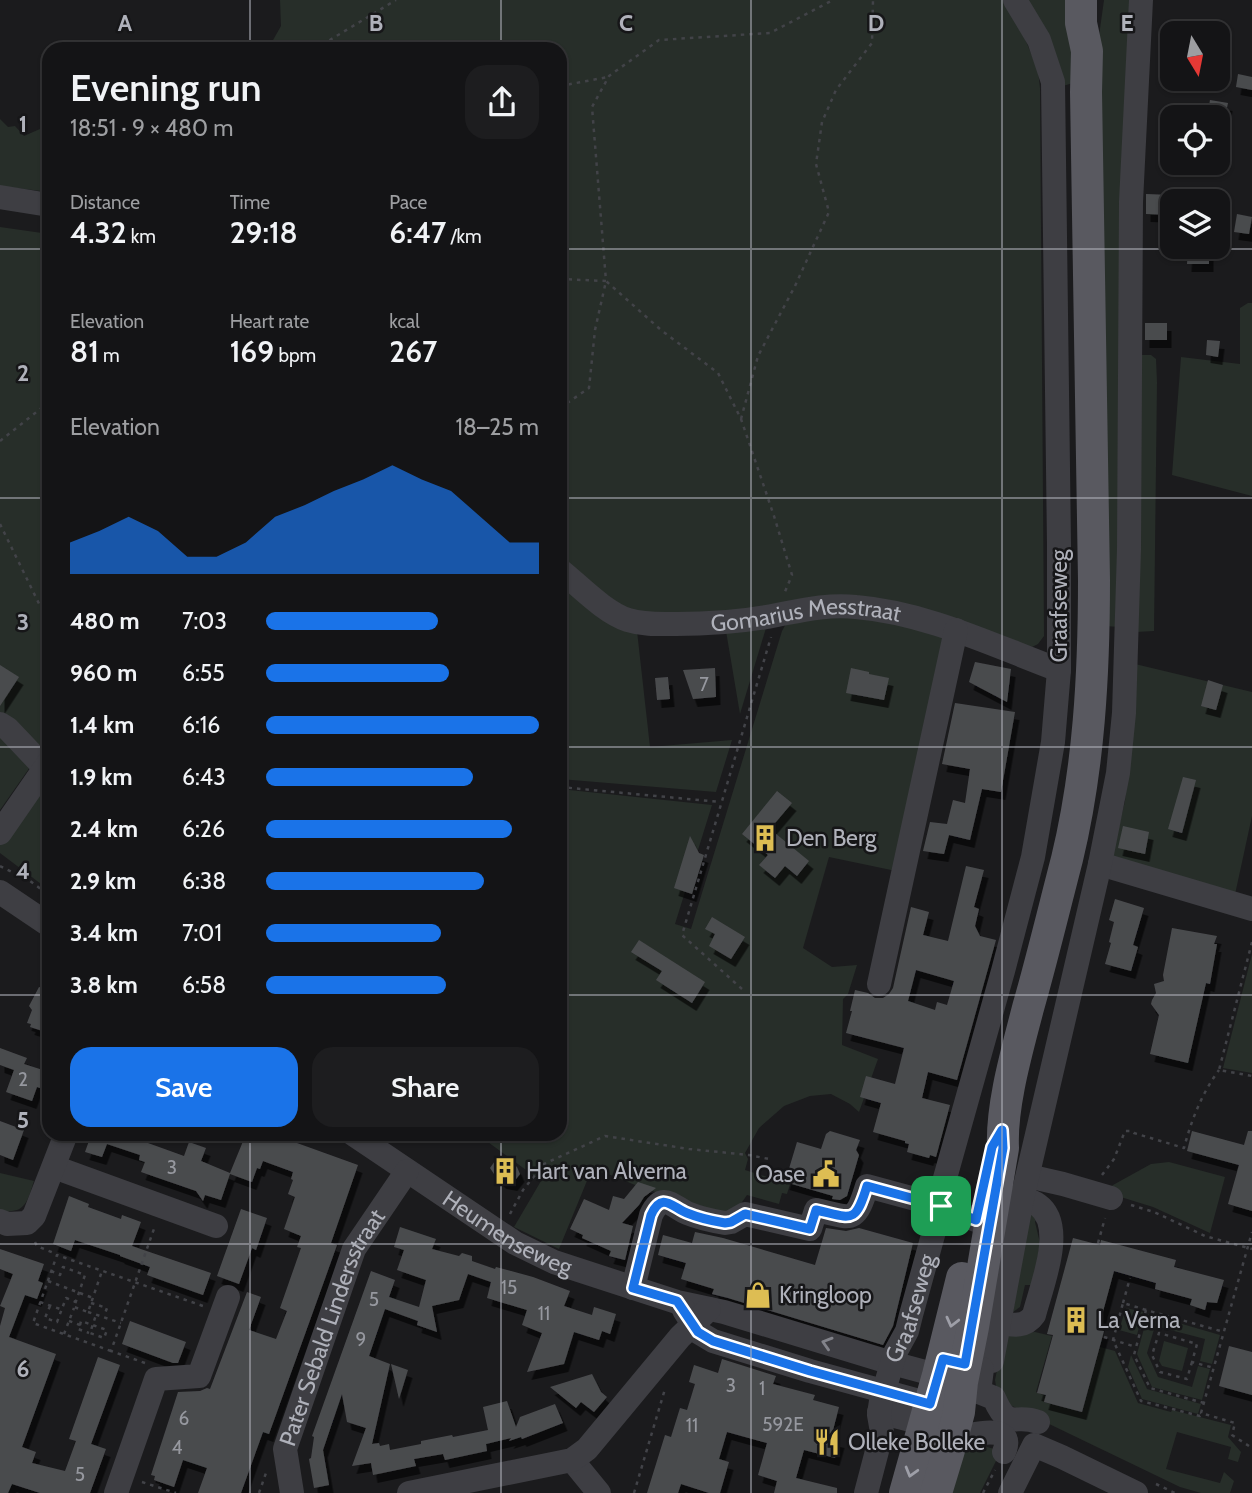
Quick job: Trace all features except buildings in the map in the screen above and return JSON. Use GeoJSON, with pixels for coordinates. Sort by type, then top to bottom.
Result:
{"type":"FeatureCollection","features":[{"type":"Feature","properties":{"kind":"main road","name":"Graafseweg"},"geometry":{"type":"LineString","coordinates":[[936,1493],[958,1386],[1005,1198],[1002,1130],[1017,1052],[1070,844],[1085,761],[1092,698],[1094,580],[1087,51],[1081,23],[1081,0]]}},
{"type":"Feature","properties":{"kind":"main road","name":"Graafseweg"},"geometry":{"type":"LineString","coordinates":[[1087,51],[1099,0]]}},
{"type":"Feature","properties":{"kind":"main road","name":"Graafseweg"},"geometry":{"type":"LineString","coordinates":[[905,1493],[958,1386]]}},
{"type":"Feature","properties":{"kind":"street","name":"Graafseweg"},"geometry":{"type":"LineString","coordinates":[[866,1491],[882,1432],[877,1397],[890,1356],[906,1331],[941,1206],[940,1196],[1033,857],[1053,741],[1059,670],[1059,545],[1053,82],[1039,40],[1015,0]]}},
{"type":"Feature","properties":{"kind":"street","name":"Graafseweg"},"geometry":{"type":"LineString","coordinates":[[958,1386],[999,1323],[1005,1198],[1100,864],[1118,773],[1126,670],[1131,202],[1141,0]]}},
{"type":"Feature","properties":{"kind":"street"},"geometry":{"type":"LineString","coordinates":[[0,197],[42,204]]}},
{"type":"Feature","properties":{"kind":"street","name":"Gomarius Messtraat"},"geometry":{"type":"LineString","coordinates":[[567,576],[610,611],[626,620],[644,624],[713,624],[827,606],[880,609],[956,630],[1059,670]]}},
{"type":"Feature","properties":{"kind":"street"},"geometry":{"type":"LineString","coordinates":[[879,984],[956,630]]}},
{"type":"Feature","properties":{"kind":"street"},"geometry":{"type":"LineString","coordinates":[[0,724],[42,760]]}},
{"type":"Feature","properties":{"kind":"street"},"geometry":{"type":"LineString","coordinates":[[0,833],[42,772]]}},
{"type":"Feature","properties":{"kind":"street"},"geometry":{"type":"LineString","coordinates":[[1100,864],[1252,909]]}},
{"type":"Feature","properties":{"kind":"street"},"geometry":{"type":"LineString","coordinates":[[0,891],[42,920]]}},
{"type":"Feature","properties":{"kind":"street"},"geometry":{"type":"LineString","coordinates":[[0,1222],[27,1223],[34,1216],[63,1141]]}},
{"type":"Feature","properties":{"kind":"street","name":"Heumenseweg"},"geometry":{"type":"LineString","coordinates":[[364,1141],[534,1254],[677,1301],[701,1316],[698,1332],[713,1341],[877,1397],[958,1386]]}},
{"type":"Feature","properties":{"kind":"street"},"geometry":{"type":"LineString","coordinates":[[54,1167],[216,1226]]}},
{"type":"Feature","properties":{"kind":"street","name":"Pater Sebald Lindersstraat"},"geometry":{"type":"LineString","coordinates":[[292,1493],[285,1449],[354,1249],[407,1171]]}},
{"type":"Feature","properties":{"kind":"street"},"geometry":{"type":"LineString","coordinates":[[633,1288],[651,1215],[660,1203],[673,1204],[688,1213],[725,1223],[745,1214],[810,1229],[816,1210],[845,1217],[857,1213],[867,1186],[941,1206],[1005,1198],[1099,1195]]}},
{"type":"Feature","properties":{"kind":"street"},"geometry":{"type":"LineString","coordinates":[[999,1323],[1023,1324],[1034,1315],[1053,1236],[1046,1214],[1040,1206],[1005,1198]]}},
{"type":"Feature","properties":{"kind":"street"},"geometry":{"type":"LineString","coordinates":[[120,1484],[156,1379],[199,1377],[225,1305]]}},
{"type":"Feature","properties":{"kind":"street"},"geometry":{"type":"LineString","coordinates":[[409,1493],[572,1460],[587,1449],[680,1337],[701,1316],[724,1311],[890,1356],[958,1386],[994,1398],[1000,1432]]}},
{"type":"Feature","properties":{"kind":"street"},"geometry":{"type":"LineString","coordinates":[[958,1386],[971,1435],[1000,1432]]}},
{"type":"Feature","properties":{"kind":"street"},"geometry":{"type":"LineString","coordinates":[[1000,1432],[1009,1419],[1027,1419],[1036,1434],[1062,1457],[1136,1493]]}},
{"type":"Feature","properties":{"kind":"street"},"geometry":{"type":"LineString","coordinates":[[1010,1493],[1036,1434]]}},
{"type":"Feature","properties":{"kind":"street"},"geometry":{"type":"LineString","coordinates":[[572,1460],[599,1493]]}},
{"type":"Feature","properties":{"kind":"path"},"geometry":{"type":"LineString","coordinates":[[327,42],[396,0]]}},
{"type":"Feature","properties":{"kind":"path"},"geometry":{"type":"LineString","coordinates":[[567,403],[589,388],[595,330],[606,281],[592,107],[610,76],[659,40],[770,33],[833,0]]}},
{"type":"Feature","properties":{"kind":"path"},"geometry":{"type":"LineString","coordinates":[[741,419],[758,356],[795,286],[829,212],[816,164],[822,122],[836,90],[872,43],[873,0]]}},
{"type":"Feature","properties":{"kind":"path"},"geometry":{"type":"LineString","coordinates":[[567,85],[610,76]]}},
{"type":"Feature","properties":{"kind":"path"},"geometry":{"type":"LineString","coordinates":[[567,279],[606,281],[660,330],[718,373],[741,419],[792,575],[776,615],[774,630],[682,935],[742,989]]}},
{"type":"Feature","properties":{"kind":"path"},"geometry":{"type":"LineString","coordinates":[[0,441],[42,408]]}},
{"type":"Feature","properties":{"kind":"path"},"geometry":{"type":"LineString","coordinates":[[0,524],[42,610]]}},
{"type":"Feature","properties":{"kind":"path"},"geometry":{"type":"LineString","coordinates":[[567,788],[721,802]]}},
{"type":"Feature","properties":{"kind":"path"},"geometry":{"type":"LineString","coordinates":[[0,866],[42,890]]}},
{"type":"Feature","properties":{"kind":"path"},"geometry":{"type":"LineString","coordinates":[[1098,1243],[1100,1178],[1114,1159],[1125,1131],[1184,1148],[1204,1095],[1219,1070],[1252,942]]}},
{"type":"Feature","properties":{"kind":"path"},"geometry":{"type":"LineString","coordinates":[[1219,1070],[1252,1076]]}},
{"type":"Feature","properties":{"kind":"path"},"geometry":{"type":"LineString","coordinates":[[499,1232],[523,1190],[544,1164],[605,1136],[769,1159]]}},
{"type":"Feature","properties":{"kind":"path"},"geometry":{"type":"LineString","coordinates":[[1099,1195],[1154,1212],[1205,1236],[1252,1249]]}},
{"type":"Feature","properties":{"kind":"path"},"geometry":{"type":"LineString","coordinates":[[111,1351],[162,1206]]}},
{"type":"Feature","properties":{"kind":"path"},"geometry":{"type":"LineString","coordinates":[[27,1223],[37,1246],[57,1255],[135,1283],[225,1305]]}},
{"type":"Feature","properties":{"kind":"path"},"geometry":{"type":"LineString","coordinates":[[1130,1278],[1114,1340],[1141,1401],[1200,1416],[1252,1232]]}},
{"type":"Feature","properties":{"kind":"path"},"geometry":{"type":"LineString","coordinates":[[57,1255],[33,1323],[151,1365],[156,1379]]}},
{"type":"Feature","properties":{"kind":"path"},"geometry":{"type":"LineString","coordinates":[[51,1272],[61,1275],[63,1267],[85,1275],[64,1334]]}},
{"type":"Feature","properties":{"kind":"path"},"geometry":{"type":"LineString","coordinates":[[88,1311],[102,1271]]}},
{"type":"Feature","properties":{"kind":"path"},"geometry":{"type":"LineString","coordinates":[[48,1281],[93,1298]]}},
{"type":"Feature","properties":{"kind":"path"},"geometry":{"type":"LineString","coordinates":[[50,1306],[45,1318],[57,1322],[66,1298],[76,1302]]}},
{"type":"Feature","properties":{"kind":"path"},"geometry":{"type":"LineString","coordinates":[[40,1302],[62,1310]]}},
{"type":"Feature","properties":{"kind":"path"},"geometry":{"type":"LineString","coordinates":[[91,1303],[107,1308],[104,1317]]}},
{"type":"Feature","properties":{"kind":"path"},"geometry":{"type":"LineString","coordinates":[[1124,1303],[1224,1332]]}},
{"type":"Feature","properties":{"kind":"path"},"geometry":{"type":"LineString","coordinates":[[74,1307],[121,1323]]}},
{"type":"Feature","properties":{"kind":"path"},"geometry":{"type":"LineString","coordinates":[[1146,1310],[1134,1354],[1150,1388],[1204,1403]]}},
{"type":"Feature","properties":{"kind":"path"},"geometry":{"type":"LineString","coordinates":[[90,1333],[96,1315]]}},
{"type":"Feature","properties":{"kind":"path"},"geometry":{"type":"LineString","coordinates":[[69,1321],[80,1325]]}},
{"type":"Feature","properties":{"kind":"path"},"geometry":{"type":"LineString","coordinates":[[81,1321],[93,1325],[107,1330],[104,1338],[78,1329],[81,1321]]}},
{"type":"Feature","properties":{"kind":"path"},"geometry":{"type":"LineString","coordinates":[[1159,1333],[1197,1344],[1192,1362],[1187,1379],[1160,1372],[1152,1355],[1159,1333]]}},
{"type":"Feature","properties":{"kind":"path"},"geometry":{"type":"LineString","coordinates":[[1104,1337],[1136,1347]]}},
{"type":"Feature","properties":{"kind":"path"},"geometry":{"type":"LineString","coordinates":[[1192,1362],[1214,1368]]}},
{"type":"Feature","properties":{"kind":"path"},"geometry":{"type":"LineString","coordinates":[[634,1493],[665,1389]]}},
{"type":"Feature","properties":{"kind":"path"},"geometry":{"type":"LineString","coordinates":[[1201,1413],[1235,1423],[1232,1434],[1250,1446]]}},
{"type":"Feature","properties":{"kind":"path"},"geometry":{"type":"LineString","coordinates":[[983,1493],[1000,1432]]}},
{"type":"Feature","properties":{"kind":"path"},"geometry":{"type":"LineString","coordinates":[[120,1484],[176,1493]]}},
{"type":"Feature","properties":{"kind":"shaded area"},"geometry":{"type":"Polygon","coordinates":[[[280,0],[1006,0],[1038,70],[1040,88],[1044,636],[1038,644],[1032,647],[938,618],[631,613],[567,565],[567,42],[272,42],[281,26],[280,0]]]}},
{"type":"Feature","properties":{"kind":"shaded area"},"geometry":{"type":"Polygon","coordinates":[[[1025,0],[1075,0],[1076,82],[1063,86],[1025,0]]]}},
{"type":"Feature","properties":{"kind":"shaded area"},"geometry":{"type":"Polygon","coordinates":[[[1104,0],[1135,0],[1119,627],[1105,626],[1098,43],[1104,0]]]}},
{"type":"Feature","properties":{"kind":"shaded area"},"geometry":{"type":"Polygon","coordinates":[[[0,119],[8,127],[15,126],[24,136],[42,128],[42,191],[0,186],[0,119]]]}},
{"type":"Feature","properties":{"kind":"shaded area"},"geometry":{"type":"Polygon","coordinates":[[[0,227],[42,233],[42,750],[0,810],[0,227]]]}},
{"type":"Feature","properties":{"kind":"shaded area"},"geometry":{"type":"Polygon","coordinates":[[[1252,303],[1252,496],[1172,475],[1181,357],[1240,364],[1240,308],[1252,303]]]}},
{"type":"Feature","properties":{"kind":"shaded area"},"geometry":{"type":"Polygon","coordinates":[[[1137,355],[1151,355],[1156,359],[1157,382],[1154,631],[1136,632],[1137,355]]]}},
{"type":"Feature","properties":{"kind":"shaded area"},"geometry":{"type":"Polygon","coordinates":[[[567,584],[637,631],[650,747],[732,740],[716,792],[567,780],[567,584]]]}},
{"type":"Feature","properties":{"kind":"shaded area"},"geometry":{"type":"Polygon","coordinates":[[[844,613],[945,635],[896,871],[829,857],[803,948],[832,967],[857,965],[848,994],[843,999],[842,1045],[878,1059],[859,1112],[831,1094],[810,1096],[784,1106],[759,1128],[745,1153],[748,1159],[745,1170],[790,1184],[787,1194],[782,1193],[779,1204],[747,1195],[733,1215],[591,1171],[559,1249],[514,1227],[541,1181],[487,1141],[567,1141],[567,790],[712,805],[675,924],[691,929],[787,622],[844,613]]]}},
{"type":"Feature","properties":{"kind":"shaded area"},"geometry":{"type":"Polygon","coordinates":[[[766,628],[740,714],[726,631],[766,628]]]}},
{"type":"Feature","properties":{"kind":"shaded area"},"geometry":{"type":"Polygon","coordinates":[[[1135,664],[1252,692],[1252,816],[1234,899],[1110,863],[1125,801],[1135,664]]]}},
{"type":"Feature","properties":{"kind":"shaded area"},"geometry":{"type":"Polygon","coordinates":[[[42,782],[42,885],[0,853],[0,844],[42,782]]]}},
{"type":"Feature","properties":{"kind":"shaded area"},"geometry":{"type":"Polygon","coordinates":[[[1252,954],[1252,1073],[1223,1068],[1252,954]]]}},
{"type":"Feature","properties":{"kind":"shaded area"},"geometry":{"type":"Polygon","coordinates":[[[1169,1162],[1225,1177],[1210,1233],[1153,1207],[1111,1194],[1110,1188],[1113,1185],[1151,1164],[1169,1162]]]}},
{"type":"Feature","properties":{"kind":"shaded area"},"geometry":{"type":"Polygon","coordinates":[[[0,1173],[34,1181],[21,1208],[0,1214],[0,1173]]]}},
{"type":"Feature","properties":{"kind":"shaded area"},"geometry":{"type":"Polygon","coordinates":[[[1028,1213],[1037,1217],[1035,1222],[1040,1243],[1033,1285],[1025,1285],[1020,1307],[1013,1312],[1028,1213]]]}},
{"type":"Feature","properties":{"kind":"shaded area"},"geometry":{"type":"Polygon","coordinates":[[[1126,1308],[1143,1312],[1137,1335],[1119,1330],[1126,1308]]]}},
{"type":"Feature","properties":{"kind":"shaded area"},"geometry":{"type":"Polygon","coordinates":[[[1148,1314],[1220,1335],[1212,1364],[1200,1361],[1205,1339],[1155,1326],[1147,1353],[1158,1377],[1192,1387],[1198,1366],[1210,1369],[1202,1400],[1152,1387],[1137,1354],[1148,1314]]]}},
{"type":"Feature","properties":{"kind":"shaded area"},"geometry":{"type":"Polygon","coordinates":[[[1035,1332],[1052,1336],[1036,1392],[1046,1396],[1044,1402],[1082,1412],[1100,1347],[1115,1351],[1138,1403],[1231,1425],[1228,1437],[1241,1452],[1238,1462],[1228,1459],[1231,1447],[1177,1432],[1166,1469],[1220,1483],[1224,1472],[1234,1481],[1230,1493],[1201,1493],[1180,1487],[1010,1405],[996,1386],[995,1380],[1003,1341],[1011,1334],[1035,1332]]]}},
{"type":"Feature","properties":{"kind":"shaded area"},"geometry":{"type":"Polygon","coordinates":[[[1164,1341],[1188,1348],[1182,1371],[1162,1366],[1159,1361],[1164,1341]]]}},
{"type":"Feature","properties":{"kind":"shaded area"},"geometry":{"type":"Polygon","coordinates":[[[1131,1355],[1147,1389],[1201,1404],[1198,1414],[1142,1399],[1128,1367],[1131,1355]]]}},
{"type":"Feature","properties":{"kind":"shaded area"},"geometry":{"type":"Polygon","coordinates":[[[960,1439],[1001,1451],[980,1493],[944,1493],[960,1439]]]}},
{"type":"Feature","properties":{"kind":"place","name":"Den Berg"},"geometry":{"type":"Point","coordinates":[765,838]}},
{"type":"Feature","properties":{"kind":"place","name":"Hart van Alverna"},"geometry":{"type":"Point","coordinates":[505,1171]}},
{"type":"Feature","properties":{"kind":"place","name":"Oase"},"geometry":{"type":"Point","coordinates":[826,1174]}},
{"type":"Feature","properties":{"kind":"place","name":"Kringloop"},"geometry":{"type":"Point","coordinates":[758,1295]}},
{"type":"Feature","properties":{"kind":"place","name":"La Verna"},"geometry":{"type":"Point","coordinates":[1076,1320]}},
{"type":"Feature","properties":{"kind":"place","name":"Olleke Bolleke"},"geometry":{"type":"Point","coordinates":[827,1442]}},
{"type":"Feature","properties":{"kind":"route"},"geometry":{"type":"LineString","coordinates":[[1002,1130],[1003,1148],[965,1364],[943,1359],[930,1404],[713,1341],[698,1332],[677,1301],[633,1288],[651,1215],[660,1203],[673,1204],[683,1211],[717,1222],[731,1222],[745,1214],[810,1229],[816,1210],[845,1217],[857,1213],[867,1186],[941,1206],[976,1220],[992,1147],[1002,1130]]}}]}
